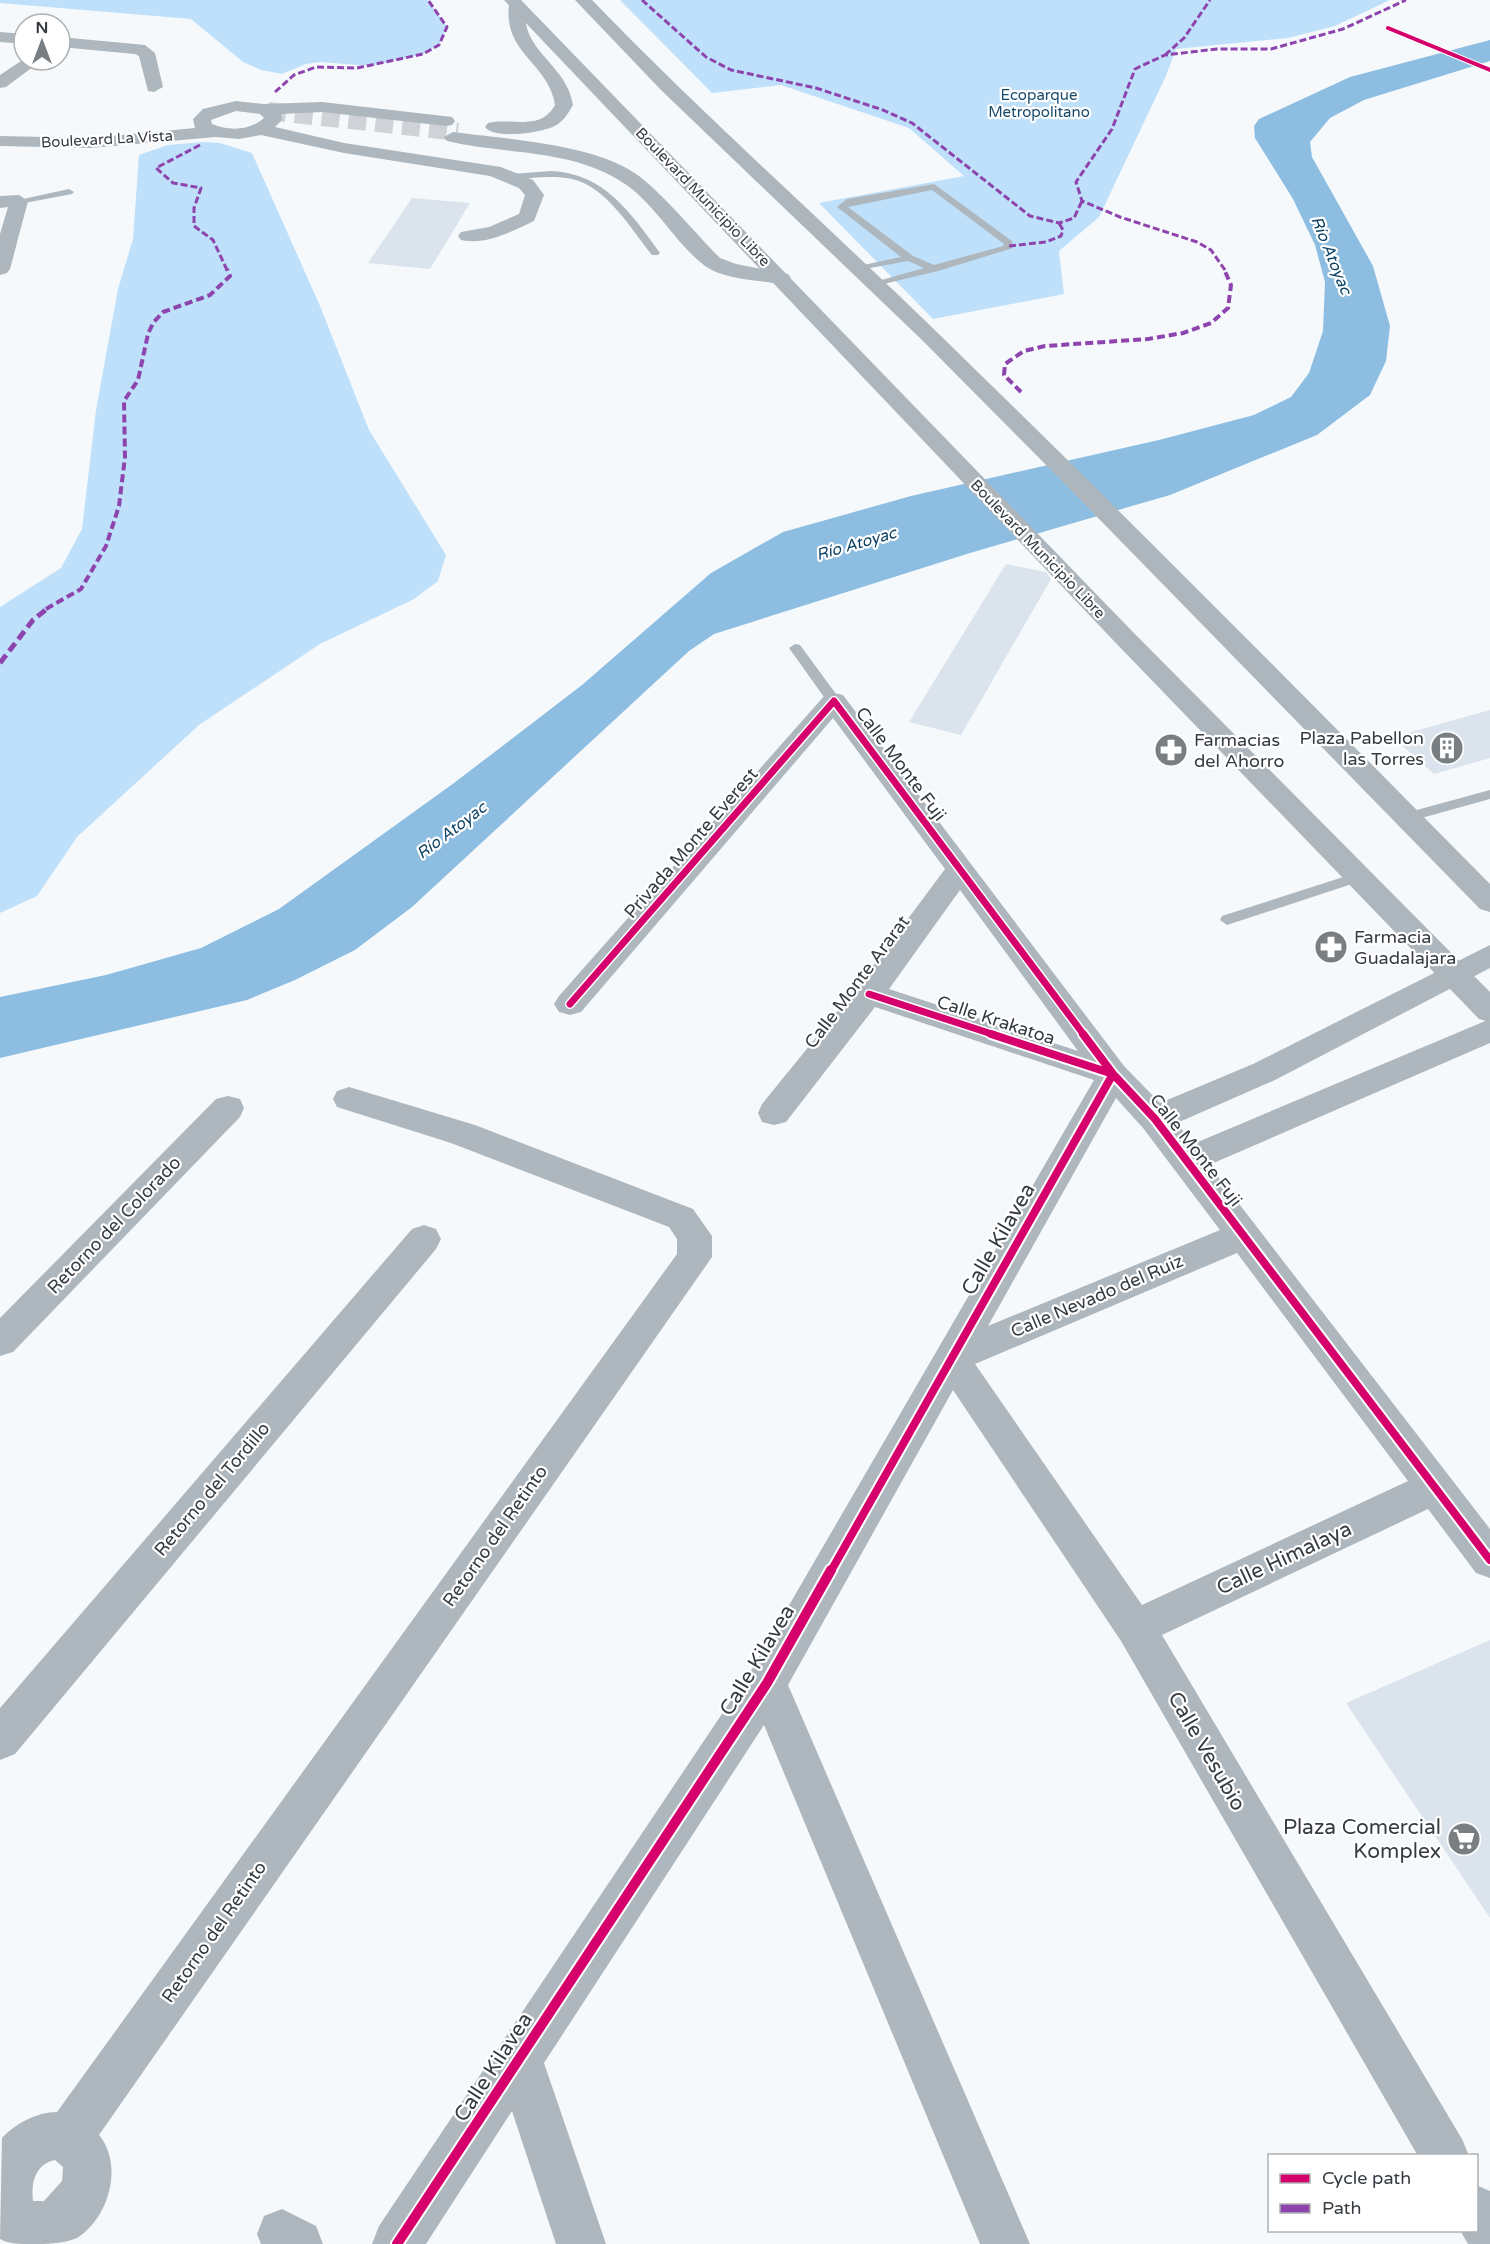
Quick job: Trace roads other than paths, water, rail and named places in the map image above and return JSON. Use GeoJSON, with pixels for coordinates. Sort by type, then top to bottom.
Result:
{"type":"FeatureCollection","features":[{"type":"Feature","properties":{"kind":"main road"},"geometry":{"type":"LineString","coordinates":[[583,0],[647,68],[927,335],[1136,539],[1490,902]]}},
{"type":"Feature","properties":{"kind":"main road","name":"Boulevard Municipio Libre"},"geometry":{"type":"LineString","coordinates":[[515,3],[849,349],[1048,561],[1490,1011]]}},
{"type":"Feature","properties":{"kind":"street"},"geometry":{"type":"LineString","coordinates":[[233,134],[263,121],[322,107],[484,135],[509,134],[547,123],[561,111],[564,99],[516,32],[513,18],[515,3]]}},
{"type":"Feature","properties":{"kind":"street"},"geometry":{"type":"LineString","coordinates":[[72,43],[139,49],[147,53],[154,87]]}},
{"type":"Feature","properties":{"kind":"street"},"geometry":{"type":"LineString","coordinates":[[0,82],[15,72]]}},
{"type":"Feature","properties":{"kind":"street"},"geometry":{"type":"LineString","coordinates":[[413,160],[389,164],[365,164],[287,152],[208,126],[221,108],[251,106],[263,121],[306,141],[413,160],[494,171],[526,184],[535,195],[527,217],[514,225],[494,232],[468,236]]}},
{"type":"Feature","properties":{"kind":"street"},"geometry":{"type":"LineString","coordinates":[[263,121],[451,129],[571,156],[618,172],[632,180],[713,262],[731,269],[781,278]]}},
{"type":"Feature","properties":{"kind":"street"},"geometry":{"type":"LineString","coordinates":[[306,141],[302,133],[313,125],[322,123]]}},
{"type":"Feature","properties":{"kind":"street","name":"Boulevard La Vista"},"geometry":{"type":"LineString","coordinates":[[0,127],[78,130],[208,126]]}},
{"type":"Feature","properties":{"kind":"street","name":"Boulevard La Vista"},"geometry":{"type":"LineString","coordinates":[[0,141],[90,143],[208,126]]}},
{"type":"Feature","properties":{"kind":"street"},"geometry":{"type":"LineString","coordinates":[[0,269],[10,202]]}},
{"type":"Feature","properties":{"kind":"street","name":"Calle Monte Fuji"},"geometry":{"type":"LineString","coordinates":[[834,701],[1113,1074],[1155,1119],[1433,1488],[1490,1560]]}},
{"type":"Feature","properties":{"kind":"street","name":"Privada Monte Everest"},"geometry":{"type":"LineString","coordinates":[[570,1004],[834,701]]}},
{"type":"Feature","properties":{"kind":"street","name":"Calle Monte Ararat"},"geometry":{"type":"LineString","coordinates":[[774,1113],[869,994],[961,868]]}},
{"type":"Feature","properties":{"kind":"street"},"geometry":{"type":"LineString","coordinates":[[1155,1119],[1264,1072],[1490,955]]}},
{"type":"Feature","properties":{"kind":"street","name":"Calle Krakatoa"},"geometry":{"type":"LineString","coordinates":[[869,994],[1113,1074]]}},
{"type":"Feature","properties":{"kind":"street"},"geometry":{"type":"LineString","coordinates":[[1187,1161],[1490,1030]]}},
{"type":"Feature","properties":{"kind":"street","name":"Calle Kilavea"},"geometry":{"type":"LineString","coordinates":[[397,2244],[767,1683],[1113,1074]]}},
{"type":"Feature","properties":{"kind":"street","name":"Retorno del Retinto"},"geometry":{"type":"LineString","coordinates":[[68,2138],[694,1257],[695,1236],[681,1218],[463,1134],[349,1099]]}},
{"type":"Feature","properties":{"kind":"street","name":"Retorno del Colorado"},"geometry":{"type":"LineString","coordinates":[[0,1341],[228,1108]]}},
{"type":"Feature","properties":{"kind":"street","name":"Calle Nevado del Ruiz"},"geometry":{"type":"LineString","coordinates":[[951,1358],[1243,1235]]}},
{"type":"Feature","properties":{"kind":"street","name":"Retorno del Tordillo"},"geometry":{"type":"LineString","coordinates":[[0,1740],[424,1239]]}},
{"type":"Feature","properties":{"kind":"street","name":"Calle Vesubio"},"geometry":{"type":"LineString","coordinates":[[951,1358],[1135,1628],[1444,2154]]}},
{"type":"Feature","properties":{"kind":"street","name":"Calle Himalaya"},"geometry":{"type":"LineString","coordinates":[[1135,1628],[1433,1488]]}},
{"type":"Feature","properties":{"kind":"street"},"geometry":{"type":"LineString","coordinates":[[767,1683],[1005,2244]]}},
{"type":"Feature","properties":{"kind":"street"},"geometry":{"type":"LineString","coordinates":[[519,2059],[581,2244]]}},
{"type":"Feature","properties":{"kind":"street"},"geometry":{"type":"LineString","coordinates":[[55,2136],[68,2138],[78,2144],[86,2155],[89,2169],[88,2184],[82,2199],[53,2233],[44,2228],[30,2228],[4,2220],[4,2186],[8,2171],[8,2153],[40,2139],[55,2136]]}},
{"type":"Feature","properties":{"kind":"street"},"geometry":{"type":"LineString","coordinates":[[1478,2213],[1490,2233]]}},
{"type":"Feature","properties":{"kind":"lane"},"geometry":{"type":"LineString","coordinates":[[511,177],[556,174],[590,182],[628,218],[655,253]]}},
{"type":"Feature","properties":{"kind":"lane"},"geometry":{"type":"LineString","coordinates":[[875,285],[934,269],[1008,248],[1009,243],[931,186],[842,205],[909,258],[934,269]]}},
{"type":"Feature","properties":{"kind":"lane"},"geometry":{"type":"LineString","coordinates":[[10,202],[69,192]]}},
{"type":"Feature","properties":{"kind":"lane"},"geometry":{"type":"LineString","coordinates":[[858,269],[909,258]]}},
{"type":"Feature","properties":{"kind":"lane","name":"Calle Monte Fuji"},"geometry":{"type":"LineString","coordinates":[[795,648],[834,701]]}},
{"type":"Feature","properties":{"kind":"lane"},"geometry":{"type":"LineString","coordinates":[[1407,817],[1490,794]]}},
{"type":"Feature","properties":{"kind":"lane"},"geometry":{"type":"LineString","coordinates":[[1227,920],[1359,877]]}},
{"type":"Feature","properties":{"kind":"water","name":"Río Atoyac"},"geometry":{"type":"Polygon","coordinates":[[[1490,40],[1490,61],[1364,100],[1330,118],[1310,142],[1312,157],[1373,266],[1390,326],[1386,361],[1370,395],[1317,435],[1170,495],[970,553],[714,634],[689,651],[412,907],[355,950],[295,980],[247,1000],[0,1058],[0,997],[106,975],[201,948],[279,909],[454,783],[582,685],[711,573],[783,532],[911,496],[1159,440],[1254,415],[1291,397],[1309,373],[1323,331],[1325,282],[1315,245],[1293,199],[1255,138],[1254,126],[1259,119],[1350,77],[1490,40]]]}},
{"type":"Feature","properties":{"kind":"tunnel"},"geometry":{"type":"LineString","coordinates":[[268,111],[458,132]]}},
{"type":"Feature","properties":{"kind":"place","name":"Plaza Pabellon las Torres"},"geometry":{"type":"Point","coordinates":[1447,748]}},
{"type":"Feature","properties":{"kind":"place","name":"Farmacias del Ahorro"},"geometry":{"type":"Point","coordinates":[1171,750]}},
{"type":"Feature","properties":{"kind":"place","name":"Farmacia Guadalajara"},"geometry":{"type":"Point","coordinates":[1331,947]}},
{"type":"Feature","properties":{"kind":"place","name":"Plaza Comercial Komplex"},"geometry":{"type":"Point","coordinates":[1464,1839]}},
{"type":"Feature","properties":{"kind":"park label","name":"Ecoparque Metropolitano"},"geometry":{"type":"Point","coordinates":[1039,104]}}]}
